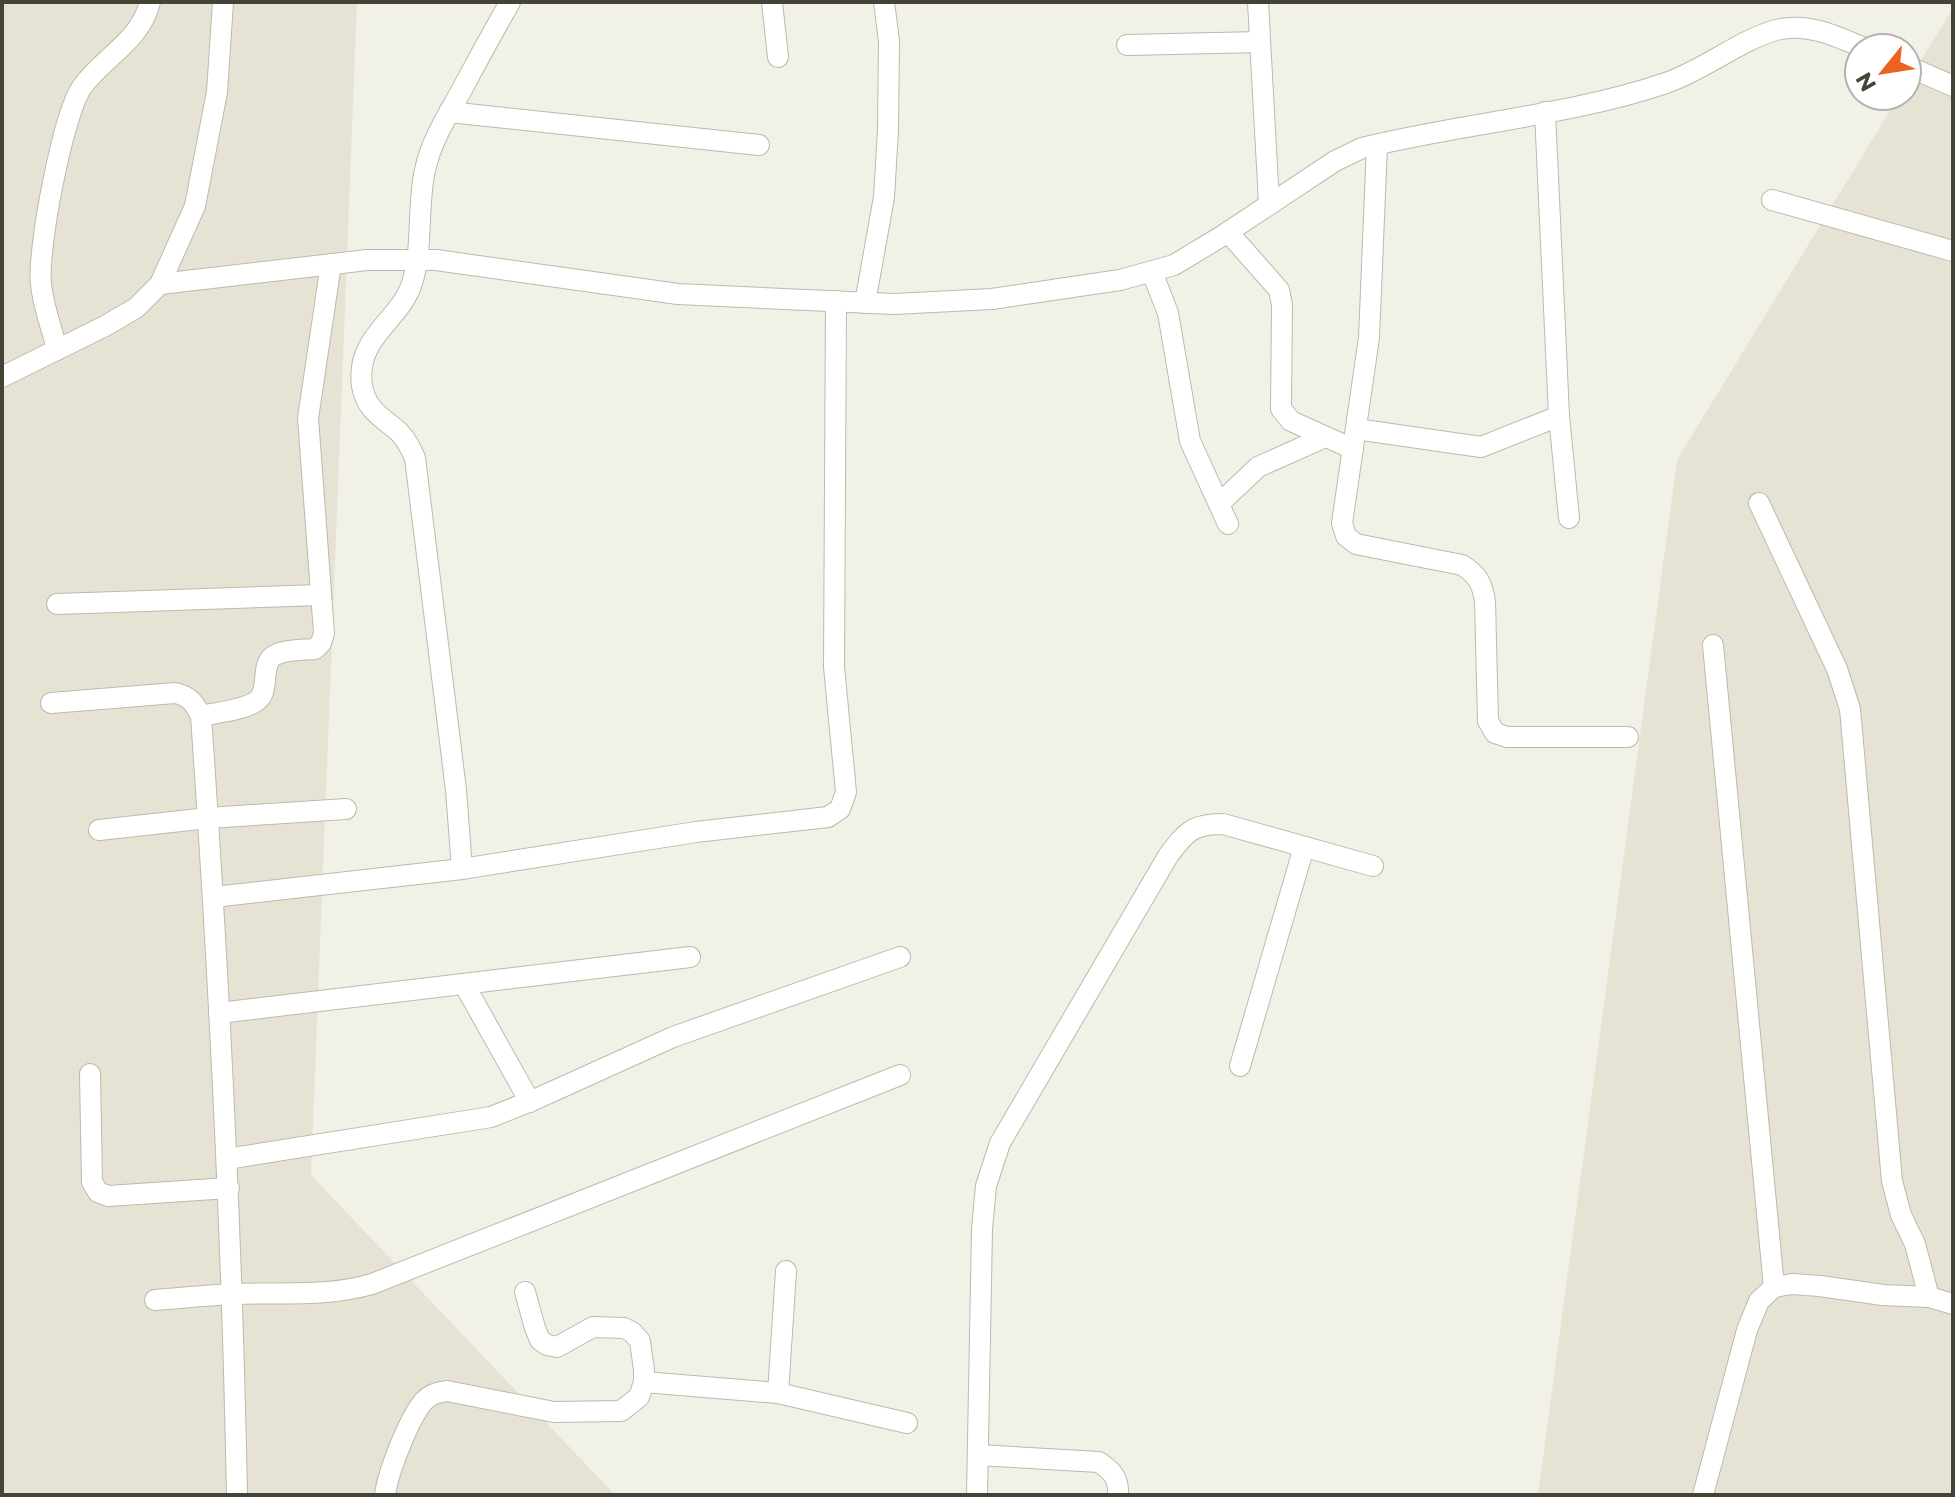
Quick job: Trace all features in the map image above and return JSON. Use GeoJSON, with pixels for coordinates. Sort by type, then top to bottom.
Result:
{"type":"FeatureCollection","features":[{"type":"Feature","properties":{"kind":"street"},"geometry":{"type":"LineString","coordinates":[[57,350],[41,285],[41,252],[66,128],[81,88],[133,38],[142,26],[150,2]]}},
{"type":"Feature","properties":{"kind":"street"},"geometry":{"type":"LineString","coordinates":[[2,377],[136,308],[160,284],[195,206],[207,153],[217,92],[223,2]]}},
{"type":"Feature","properties":{"kind":"street"},"geometry":{"type":"LineString","coordinates":[[462,869],[456,790],[415,458],[399,433],[373,410],[362,388],[365,353],[374,335],[408,292],[414,279],[424,172],[431,146],[510,2]]}},
{"type":"Feature","properties":{"kind":"street"},"geometry":{"type":"LineString","coordinates":[[772,2],[778,57]]}},
{"type":"Feature","properties":{"kind":"street"},"geometry":{"type":"LineString","coordinates":[[865,303],[884,197],[888,143],[889,41],[884,2]]}},
{"type":"Feature","properties":{"kind":"street"},"geometry":{"type":"LineString","coordinates":[[1258,2],[1269,204]]}},
{"type":"Feature","properties":{"kind":"street"},"geometry":{"type":"LineString","coordinates":[[160,284],[367,260],[416,259],[678,294],[894,304],[992,299],[1120,280],[1174,265],[1335,161],[1377,145],[1545,112],[1665,84],[1696,72],[1776,30],[1823,30],[1843,39]]}},
{"type":"Feature","properties":{"kind":"street"},"geometry":{"type":"LineString","coordinates":[[1127,45],[1260,42]]}},
{"type":"Feature","properties":{"kind":"street"},"geometry":{"type":"LineString","coordinates":[[1923,73],[1953,86]]}},
{"type":"Feature","properties":{"kind":"street"},"geometry":{"type":"LineString","coordinates":[[449,112],[759,145]]}},
{"type":"Feature","properties":{"kind":"street"},"geometry":{"type":"LineString","coordinates":[[1545,112],[1559,416],[1569,518]]}},
{"type":"Feature","properties":{"kind":"street"},"geometry":{"type":"LineString","coordinates":[[1377,145],[1369,338],[1342,523],[1346,536],[1356,544],[1462,565],[1475,573],[1482,584],[1485,601],[1488,721],[1495,733],[1507,737],[1628,737]]}},
{"type":"Feature","properties":{"kind":"street"},"geometry":{"type":"LineString","coordinates":[[1772,200],[1953,251]]}},
{"type":"Feature","properties":{"kind":"street"},"geometry":{"type":"LineString","coordinates":[[1228,232],[1279,290],[1282,305],[1281,409],[1291,421],[1325,437],[1481,447],[1559,416]]}},
{"type":"Feature","properties":{"kind":"street"},"geometry":{"type":"LineString","coordinates":[[201,716],[254,703],[262,694],[268,664],[273,656],[315,649],[324,633],[308,418],[331,264]]}},
{"type":"Feature","properties":{"kind":"street"},"geometry":{"type":"LineString","coordinates":[[1152,272],[1168,313],[1184,421],[1190,441],[1228,524]]}},
{"type":"Feature","properties":{"kind":"street"},"geometry":{"type":"LineString","coordinates":[[214,897],[462,869],[696,832],[828,817],[840,809],[846,792],[834,667],[836,301]]}},
{"type":"Feature","properties":{"kind":"street"},"geometry":{"type":"LineString","coordinates":[[1219,504],[1258,467],[1325,437]]}},
{"type":"Feature","properties":{"kind":"street"},"geometry":{"type":"LineString","coordinates":[[1759,503],[1837,669],[1850,709],[1892,1181],[1901,1215],[1915,1244],[1929,1297]]}},
{"type":"Feature","properties":{"kind":"street"},"geometry":{"type":"LineString","coordinates":[[57,604],[319,595]]}},
{"type":"Feature","properties":{"kind":"street"},"geometry":{"type":"LineString","coordinates":[[1713,645],[1774,1287]]}},
{"type":"Feature","properties":{"kind":"street"},"geometry":{"type":"LineString","coordinates":[[51,703],[175,693],[193,701],[201,716],[229,1188],[237,1495]]}},
{"type":"Feature","properties":{"kind":"street"},"geometry":{"type":"LineString","coordinates":[[99,830],[208,818],[346,809]]}},
{"type":"Feature","properties":{"kind":"street"},"geometry":{"type":"LineString","coordinates":[[977,1495],[982,1229],[986,1186],[1000,1143],[1168,856],[1184,835],[1201,824],[1223,824],[1373,866]]}},
{"type":"Feature","properties":{"kind":"street"},"geometry":{"type":"LineString","coordinates":[[1240,1066],[1304,847]]}},
{"type":"Feature","properties":{"kind":"street"},"geometry":{"type":"LineString","coordinates":[[219,1013],[690,957]]}},
{"type":"Feature","properties":{"kind":"street"},"geometry":{"type":"LineString","coordinates":[[227,1159],[491,1117],[673,1037],[900,957]]}},
{"type":"Feature","properties":{"kind":"street"},"geometry":{"type":"LineString","coordinates":[[464,984],[530,1102]]}},
{"type":"Feature","properties":{"kind":"street"},"geometry":{"type":"LineString","coordinates":[[90,1074],[92,1182],[98,1192],[108,1196],[229,1188]]}},
{"type":"Feature","properties":{"kind":"street"},"geometry":{"type":"LineString","coordinates":[[155,1300],[349,1291],[900,1075]]}},
{"type":"Feature","properties":{"kind":"street"},"geometry":{"type":"LineString","coordinates":[[778,1393],[786,1271]]}},
{"type":"Feature","properties":{"kind":"street"},"geometry":{"type":"LineString","coordinates":[[1703,1495],[1747,1330],[1759,1301],[1774,1287],[1792,1284],[1953,1302]]}},
{"type":"Feature","properties":{"kind":"street"},"geometry":{"type":"LineString","coordinates":[[385,1495],[398,1451],[423,1401],[435,1393],[447,1391],[554,1412],[621,1411],[639,1397],[644,1382],[640,1341],[632,1332],[624,1328],[593,1327],[557,1347],[547,1345],[540,1340],[535,1328],[525,1292]]}},
{"type":"Feature","properties":{"kind":"street"},"geometry":{"type":"LineString","coordinates":[[644,1382],[778,1393],[907,1423]]}},
{"type":"Feature","properties":{"kind":"street"},"geometry":{"type":"LineString","coordinates":[[978,1455],[1099,1462],[1111,1470],[1118,1483],[1118,1495]]}},
{"type":"Feature","properties":{"kind":"shaded area"},"geometry":{"type":"Polygon","coordinates":[[[2,2],[357,2],[311,1175],[615,1495],[2,1495],[2,2]]]}},
{"type":"Feature","properties":{"kind":"shaded area"},"geometry":{"type":"Polygon","coordinates":[[[1953,8],[1953,1495],[1538,1495],[1677,460],[1889,112],[1923,112],[1923,57],[1953,8]]]}}]}
